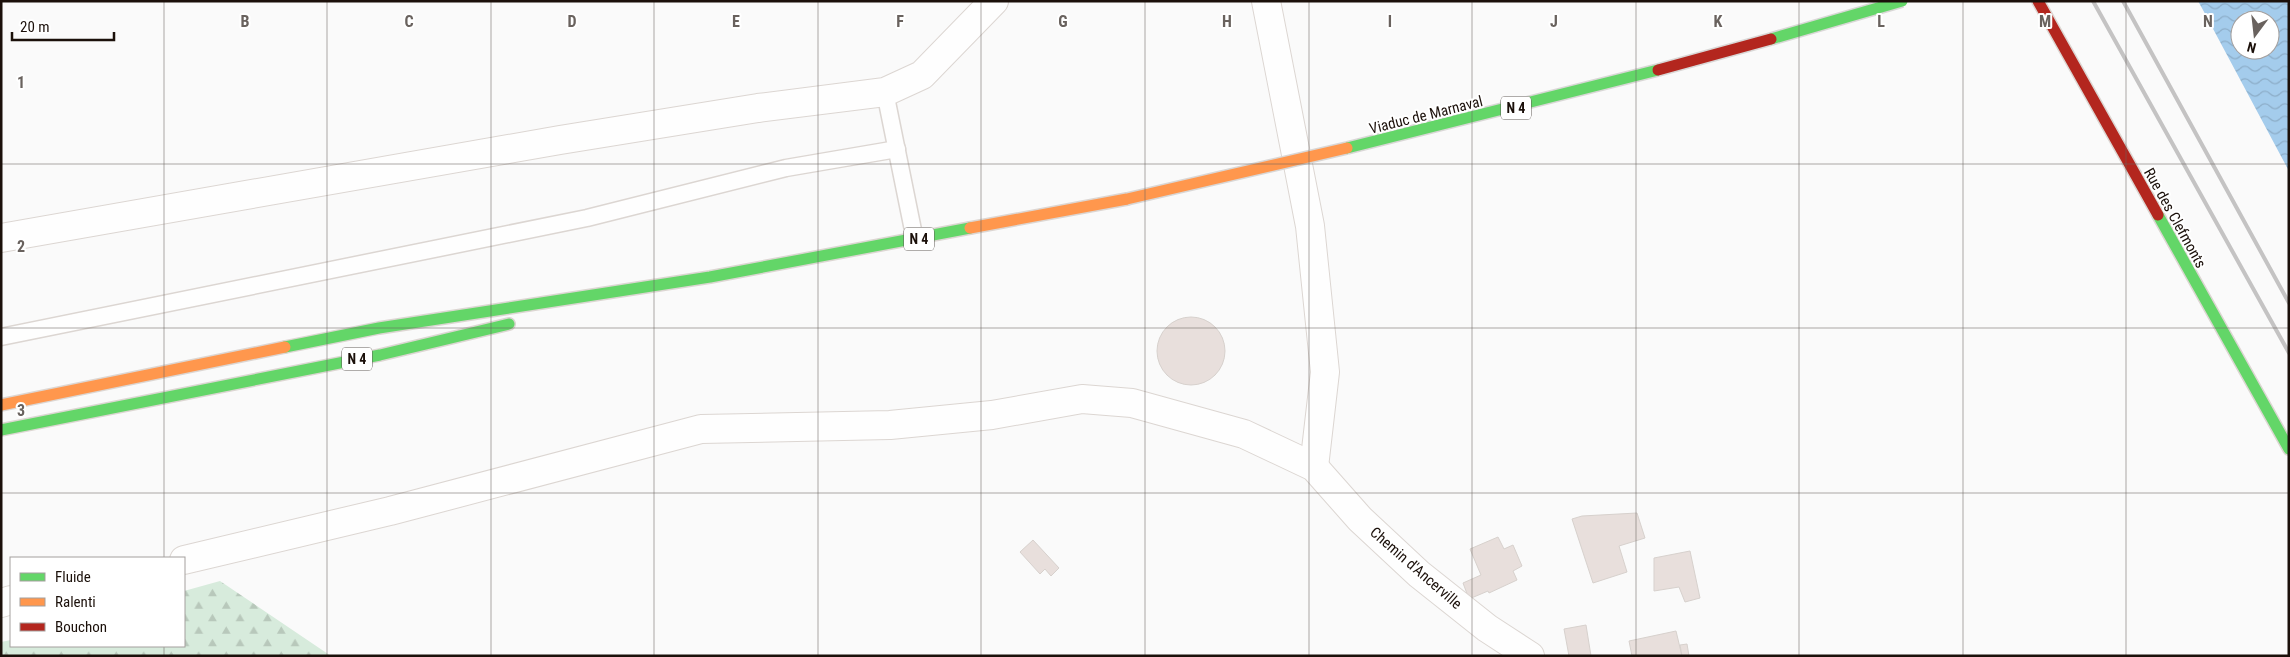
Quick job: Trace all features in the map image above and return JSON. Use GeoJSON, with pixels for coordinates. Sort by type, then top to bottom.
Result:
{"type":"FeatureCollection","features":[{"type":"Feature","properties":{"kind":"main road","name":"Viaduc de Marnaval"},"geometry":{"type":"LineString","coordinates":[[915,240],[1127,199],[1421,132],[1624,81],[1902,1]]}},
{"type":"Feature","properties":{"kind":"main road","name":"Rue des Clefmonts"},"geometry":{"type":"LineString","coordinates":[[2038,1],[2289,449]]}},
{"type":"Feature","properties":{"kind":"main road","name":"N 4"},"geometry":{"type":"LineString","coordinates":[[1,405],[378,328],[710,277],[915,240]]}},
{"type":"Feature","properties":{"kind":"main road","name":"N 4"},"geometry":{"type":"LineString","coordinates":[[564,311],[710,277]]}},
{"type":"Feature","properties":{"kind":"main road","name":"N 4"},"geometry":{"type":"LineString","coordinates":[[1,430],[380,355],[525,320]]}},
{"type":"Feature","properties":{"kind":"street"},"geometry":{"type":"LineString","coordinates":[[1,238],[758,108],[885,92],[922,74],[994,1]]}},
{"type":"Feature","properties":{"kind":"street"},"geometry":{"type":"LineString","coordinates":[[185,560],[390,511],[701,429],[890,425],[992,415],[1082,400],[1132,403],[1244,434],[1314,467],[1325,372],[1310,226],[1266,1]]}},
{"type":"Feature","properties":{"kind":"street","name":"Chemin d'Ancerville"},"geometry":{"type":"LineString","coordinates":[[1314,467],[1360,519],[1420,574],[1488,628],[1530,656]]}},
{"type":"Feature","properties":{"kind":"lane"},"geometry":{"type":"LineString","coordinates":[[885,92],[915,240]]}},
{"type":"Feature","properties":{"kind":"lane"},"geometry":{"type":"LineString","coordinates":[[1,337],[587,218],[786,168],[896,148]]}},
{"type":"Feature","properties":{"kind":"green space"},"geometry":{"type":"Polygon","coordinates":[[[220,581],[331,656],[1,656],[1,642],[10,640],[10,647],[185,647],[185,591],[220,581]]]}},
{"type":"Feature","properties":{"kind":"water"},"geometry":{"type":"Polygon","coordinates":[[[2198,1],[2289,1],[2289,171],[2198,1]]]}},
{"type":"Feature","properties":{"kind":"building"},"geometry":{"type":"Polygon","coordinates":[[[1191,317],[1204,319],[1215,327],[1223,338],[1225,351],[1223,364],[1215,375],[1204,383],[1191,385],[1178,383],[1167,375],[1159,364],[1157,351],[1159,338],[1167,327],[1178,319],[1191,317]]]}},
{"type":"Feature","properties":{"kind":"building"},"geometry":{"type":"Polygon","coordinates":[[[1637,513],[1645,538],[1619,546],[1627,572],[1593,583],[1572,519],[1582,516],[1637,513]]]}},
{"type":"Feature","properties":{"kind":"building"},"geometry":{"type":"Polygon","coordinates":[[[1498,537],[1504,549],[1513,545],[1522,566],[1513,571],[1517,580],[1489,593],[1488,591],[1469,599],[1463,583],[1481,575],[1470,549],[1498,537]]]}},
{"type":"Feature","properties":{"kind":"building"},"geometry":{"type":"Polygon","coordinates":[[[1033,540],[1059,568],[1051,576],[1045,569],[1040,574],[1020,552],[1033,540]]]}},
{"type":"Feature","properties":{"kind":"building"},"geometry":{"type":"Polygon","coordinates":[[[1690,551],[1700,598],[1685,602],[1679,587],[1654,591],[1654,558],[1690,551]]]}},
{"type":"Feature","properties":{"kind":"building"},"geometry":{"type":"Polygon","coordinates":[[[1586,625],[1591,656],[1569,656],[1564,629],[1586,625]]]}},
{"type":"Feature","properties":{"kind":"building"},"geometry":{"type":"Polygon","coordinates":[[[1676,631],[1682,656],[1632,656],[1629,641],[1676,631]]]}},
{"type":"Feature","properties":{"kind":"building"},"geometry":{"type":"Polygon","coordinates":[[[1687,644],[1689,656],[1682,656],[1680,645],[1687,644]]]}},
{"type":"Feature","properties":{"kind":"railway"},"geometry":{"type":"LineString","coordinates":[[2093,1],[2289,353]]}},
{"type":"Feature","properties":{"kind":"railway"},"geometry":{"type":"LineString","coordinates":[[2123,1],[2289,303]]}},
{"type":"Feature","properties":{"kind":"traffic: fast"},"geometry":{"type":"LineString","coordinates":[[1771,39],[1902,1]]}},
{"type":"Feature","properties":{"kind":"traffic: fast"},"geometry":{"type":"LineString","coordinates":[[1347,148],[1658,70]]}},
{"type":"Feature","properties":{"kind":"traffic: fast"},"geometry":{"type":"LineString","coordinates":[[2158,215],[2289,449]]}},
{"type":"Feature","properties":{"kind":"traffic: fast"},"geometry":{"type":"LineString","coordinates":[[285,347],[379,328],[710,277],[970,228]]}},
{"type":"Feature","properties":{"kind":"traffic: fast"},"geometry":{"type":"LineString","coordinates":[[1,430],[380,355],[509,324]]}},
{"type":"Feature","properties":{"kind":"traffic: slow"},"geometry":{"type":"LineString","coordinates":[[1127,199],[1347,148]]}},
{"type":"Feature","properties":{"kind":"traffic: slow"},"geometry":{"type":"LineString","coordinates":[[970,228],[1127,199]]}},
{"type":"Feature","properties":{"kind":"traffic: slow"},"geometry":{"type":"LineString","coordinates":[[1,405],[285,347]]}},
{"type":"Feature","properties":{"kind":"traffic: jam"},"geometry":{"type":"LineString","coordinates":[[2038,1],[2158,215]]}},
{"type":"Feature","properties":{"kind":"traffic: jam"},"geometry":{"type":"LineString","coordinates":[[1658,70],[1771,39]]}}]}
